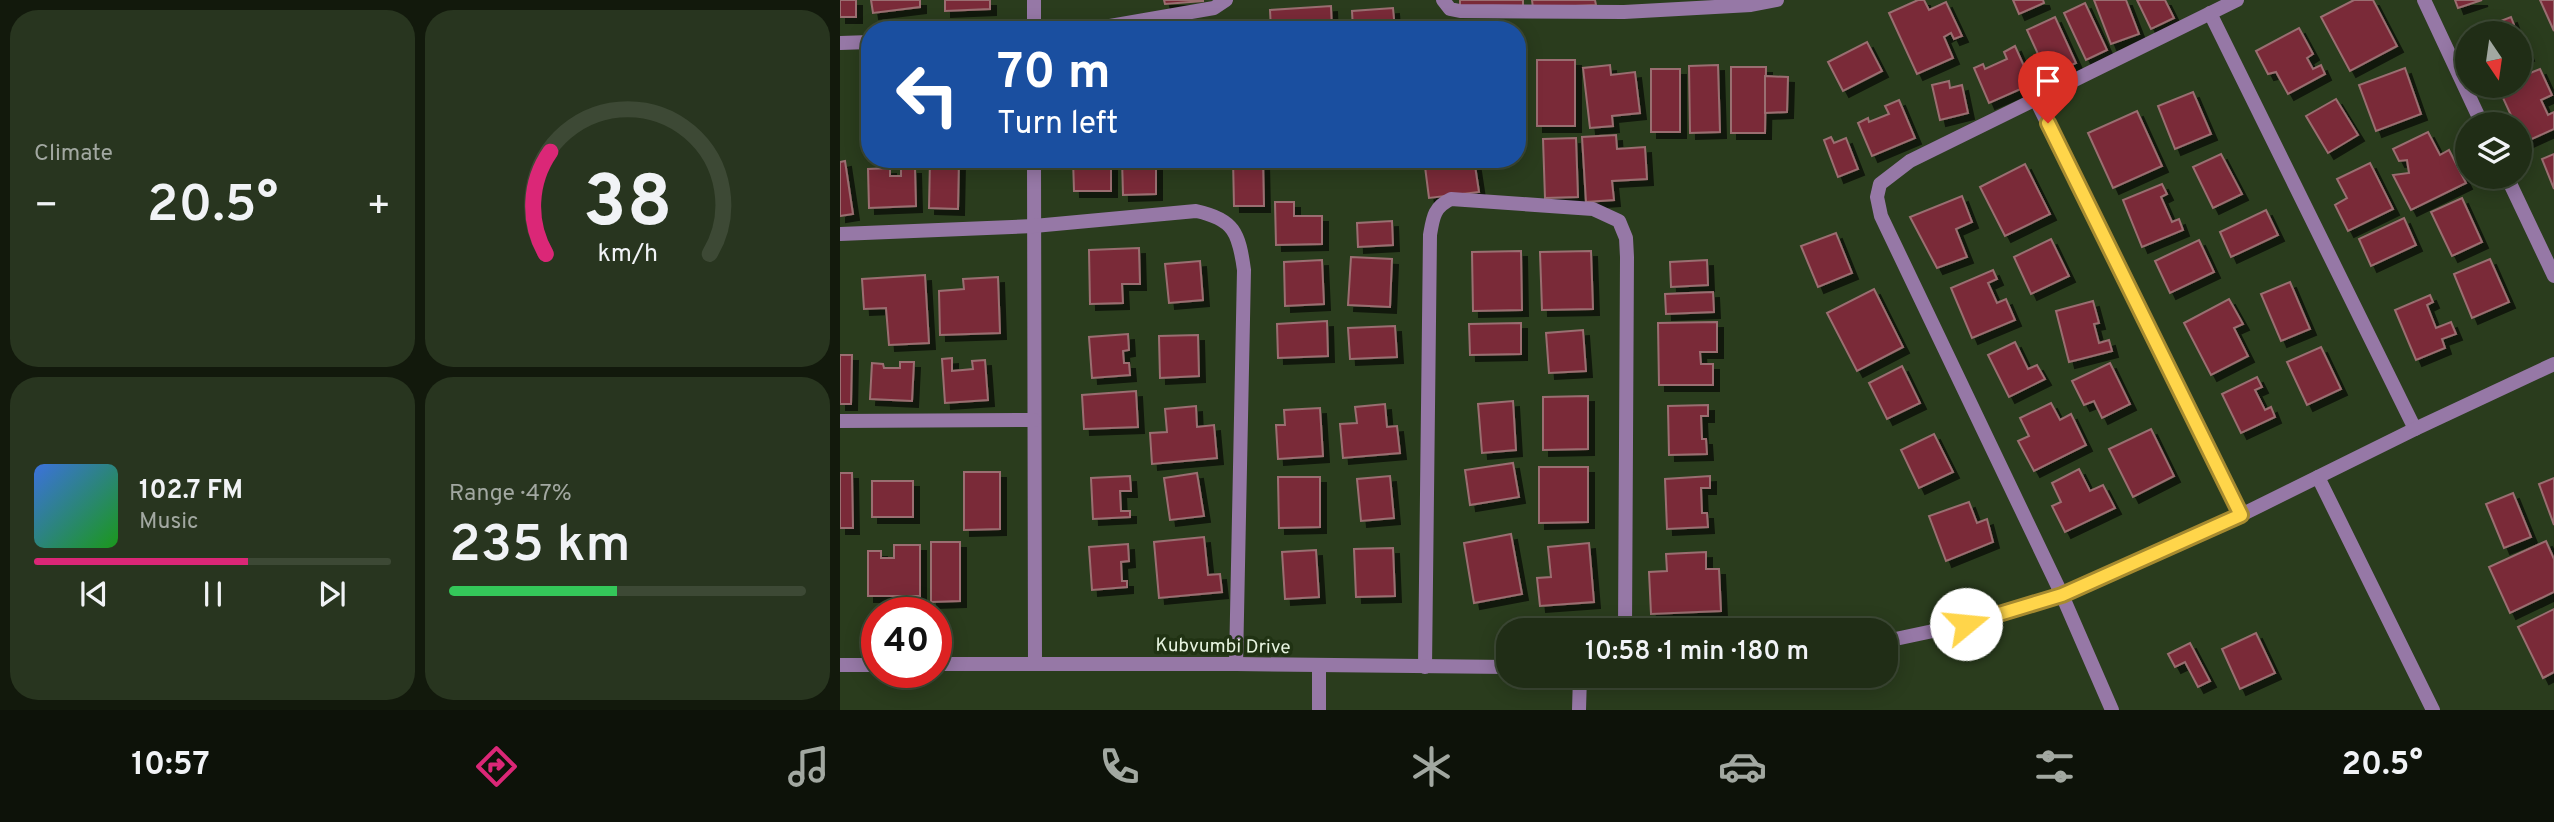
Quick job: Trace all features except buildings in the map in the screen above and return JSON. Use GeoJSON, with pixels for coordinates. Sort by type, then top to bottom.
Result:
{"type":"FeatureCollection","features":[{"type":"Feature","properties":{"kind":"street"},"geometry":{"type":"LineString","coordinates":[[1034,0],[1034,21]]}},
{"type":"Feature","properties":{"kind":"street"},"geometry":{"type":"LineString","coordinates":[[1139,21],[1214,8],[1226,0]]}},
{"type":"Feature","properties":{"kind":"street"},"geometry":{"type":"LineString","coordinates":[[1443,0],[1450,9],[1460,11],[1751,5],[1777,0]]}},
{"type":"Feature","properties":{"kind":"street"},"geometry":{"type":"LineString","coordinates":[[2112,710],[2062,595],[1881,216],[1877,197],[1880,184],[1910,161],[2237,0]]}},
{"type":"Feature","properties":{"kind":"street"},"geometry":{"type":"LineString","coordinates":[[2424,0],[2476,112]]}},
{"type":"Feature","properties":{"kind":"street"},"geometry":{"type":"LineString","coordinates":[[2210,13],[2415,429]]}},
{"type":"Feature","properties":{"kind":"street"},"geometry":{"type":"LineString","coordinates":[[840,43],[861,42]]}},
{"type":"Feature","properties":{"kind":"street"},"geometry":{"type":"LineString","coordinates":[[2035,99],[2241,515]]}},
{"type":"Feature","properties":{"kind":"street"},"geometry":{"type":"LineString","coordinates":[[1034,168],[1035,663]]}},
{"type":"Feature","properties":{"kind":"street"},"geometry":{"type":"LineString","coordinates":[[2513,189],[2554,276]]}},
{"type":"Feature","properties":{"kind":"street"},"geometry":{"type":"LineString","coordinates":[[1425,667],[1430,235],[1433,218],[1440,204],[1451,199],[1593,209],[1619,220],[1626,238],[1627,257],[1625,618]]}},
{"type":"Feature","properties":{"kind":"street"},"geometry":{"type":"LineString","coordinates":[[840,234],[1034,226],[1196,211],[1217,215],[1233,227],[1241,247],[1244,270],[1236,664]]}},
{"type":"Feature","properties":{"kind":"street"},"geometry":{"type":"LineString","coordinates":[[1898,638],[1966,624],[2062,595],[2241,515],[2554,364]]}},
{"type":"Feature","properties":{"kind":"street"},"geometry":{"type":"LineString","coordinates":[[840,421],[1034,420]]}},
{"type":"Feature","properties":{"kind":"street"},"geometry":{"type":"LineString","coordinates":[[2318,477],[2433,710]]}},
{"type":"Feature","properties":{"kind":"street","name":"Kubvumbi Drive"},"geometry":{"type":"LineString","coordinates":[[952,664],[1496,667]]}},
{"type":"Feature","properties":{"kind":"street"},"geometry":{"type":"LineString","coordinates":[[840,665],[861,665]]}},
{"type":"Feature","properties":{"kind":"street"},"geometry":{"type":"LineString","coordinates":[[1319,666],[1319,710]]}},
{"type":"Feature","properties":{"kind":"street"},"geometry":{"type":"LineString","coordinates":[[1579,710],[1580,688]]}},
{"type":"Feature","properties":{"kind":"route"},"geometry":{"type":"LineString","coordinates":[[1966,624],[2062,595],[2241,515],[2048,123]]}}]}
